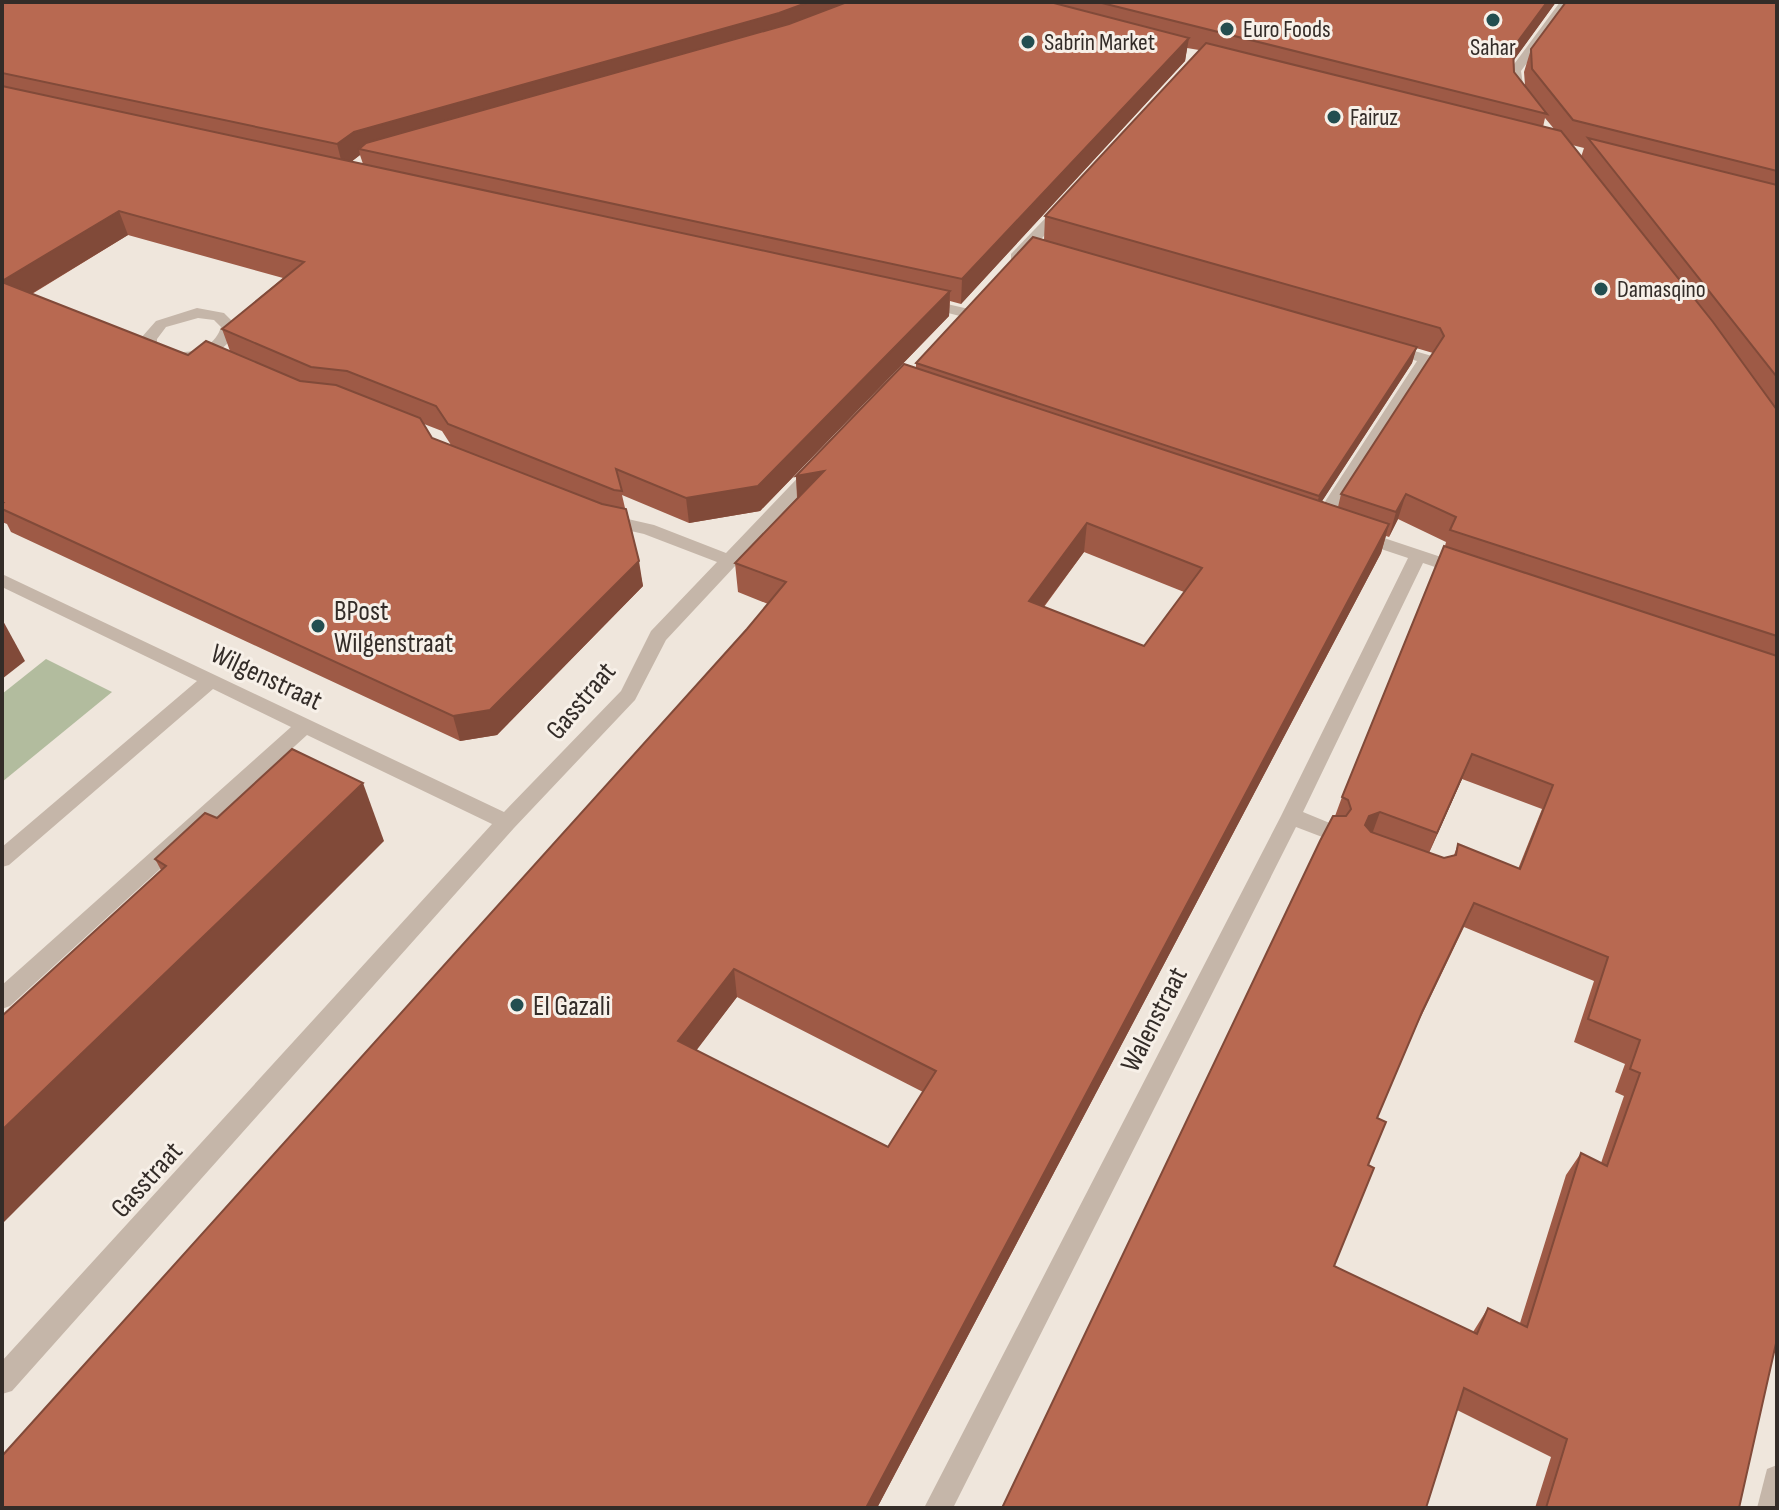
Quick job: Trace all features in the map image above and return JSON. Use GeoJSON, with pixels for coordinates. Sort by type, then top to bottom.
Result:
{"type":"FeatureCollection","features":[{"type":"Feature","properties":{"kind":"street"},"geometry":{"type":"LineString","coordinates":[[1530,113],[1516,93],[1515,71],[1566,2]]}},
{"type":"Feature","properties":{"kind":"street"},"geometry":{"type":"LineString","coordinates":[[1007,267],[1036,246],[1072,197]]}},
{"type":"Feature","properties":{"kind":"street"},"geometry":{"type":"LineString","coordinates":[[911,300],[964,313]]}},
{"type":"Feature","properties":{"kind":"street"},"geometry":{"type":"LineString","coordinates":[[205,352],[216,347],[229,333],[229,326],[219,316],[197,313],[172,318],[161,324],[149,338],[149,346],[165,355],[191,356],[205,352],[233,364]]}},
{"type":"Feature","properties":{"kind":"street"},"geometry":{"type":"LineString","coordinates":[[1382,346],[1426,359],[1327,525],[1478,576]]}},
{"type":"Feature","properties":{"kind":"street","name":"Gasstraat"},"geometry":{"type":"LineString","coordinates":[[2,1381],[507,822],[628,695],[658,636],[835,450]]}},
{"type":"Feature","properties":{"kind":"street"},"geometry":{"type":"LineString","coordinates":[[585,512],[613,523],[648,529],[728,560]]}},
{"type":"Feature","properties":{"kind":"street","name":"Walenstraat"},"geometry":{"type":"LineString","coordinates":[[938,1508],[1291,816],[1418,556]]}},
{"type":"Feature","properties":{"kind":"street","name":"Wilgenstraat"},"geometry":{"type":"LineString","coordinates":[[2,580],[507,822]]}},
{"type":"Feature","properties":{"kind":"street"},"geometry":{"type":"LineString","coordinates":[[2,859],[211,680]]}},
{"type":"Feature","properties":{"kind":"street"},"geometry":{"type":"LineString","coordinates":[[2,999],[305,725]]}},
{"type":"Feature","properties":{"kind":"street"},"geometry":{"type":"LineString","coordinates":[[1291,816],[1330,832]]}},
{"type":"Feature","properties":{"kind":"street"},"geometry":{"type":"LineString","coordinates":[[1771,1508],[1777,1479]]}},
{"type":"Feature","properties":{"kind":"green space"},"geometry":{"type":"Polygon","coordinates":[[[46,659],[112,692],[2,782],[2,694],[46,659]]]}},
{"type":"Feature","properties":{"kind":"building"},"geometry":{"type":"Polygon","coordinates":[[[2,2],[809,2],[354,132],[337,144],[2,73],[2,2]]]}},
{"type":"Feature","properties":{"kind":"building"},"geometry":{"type":"Polygon","coordinates":[[[847,2],[1050,2],[1189,38],[962,279],[359,149],[366,143],[789,24],[847,2]]]}},
{"type":"Feature","properties":{"kind":"building"},"geometry":{"type":"Polygon","coordinates":[[[1098,2],[1547,2],[1513,48],[1514,72],[1547,114],[1098,2]]]}},
{"type":"Feature","properties":{"kind":"building"},"geometry":{"type":"Polygon","coordinates":[[[1566,2],[1777,2],[1777,171],[1573,120],[1532,69],[1531,49],[1566,2]]]}},
{"type":"Feature","properties":{"kind":"building"},"geometry":{"type":"Polygon","coordinates":[[[1206,43],[1561,131],[1713,322],[1777,410],[1777,636],[1450,530],[1456,517],[1406,494],[1396,512],[1341,494],[1444,336],[1440,328],[1045,216],[1206,43]]]}},
{"type":"Feature","properties":{"kind":"building"},"geometry":{"type":"Polygon","coordinates":[[[2,86],[950,291],[758,486],[686,498],[616,469],[622,491],[614,490],[448,424],[436,406],[347,371],[311,367],[222,329],[304,262],[119,211],[2,281],[2,86]]]}},
{"type":"Feature","properties":{"kind":"building"},"geometry":{"type":"Polygon","coordinates":[[[1588,138],[1777,185],[1777,377],[1588,138]]]}},
{"type":"Feature","properties":{"kind":"building"},"geometry":{"type":"Polygon","coordinates":[[[1033,237],[1417,347],[1319,496],[916,363],[1033,237]]]}},
{"type":"Feature","properties":{"kind":"building"},"geometry":{"type":"Polygon","coordinates":[[[2,282],[188,355],[206,341],[300,381],[336,385],[420,418],[432,438],[602,504],[626,509],[639,561],[490,710],[453,716],[2,509],[2,282]]]}},
{"type":"Feature","properties":{"kind":"building"},"geometry":{"type":"Polygon","coordinates":[[[904,364],[1389,524],[866,1508],[2,1508],[2,1456],[786,582],[735,563],[824,471],[796,476],[904,364]],[[1087,523],[1029,601],[1144,646],[1202,568],[1087,523]],[[734,969],[678,1041],[888,1147],[936,1071],[734,969]]]}},
{"type":"Feature","properties":{"kind":"building"},"geometry":{"type":"Polygon","coordinates":[[[1444,546],[1777,656],[1777,1339],[1739,1508],[1546,1508],[1567,1439],[1464,1388],[1426,1508],[1002,1508],[1320,841],[1333,816],[1346,816],[1351,809],[1348,800],[1342,797],[1444,546]],[[1472,754],[1437,833],[1380,812],[1369,816],[1365,825],[1371,832],[1444,858],[1456,855],[1458,844],[1520,869],[1553,785],[1472,754]],[[1474,903],[1422,1012],[1377,1118],[1386,1122],[1368,1165],[1374,1168],[1334,1266],[1477,1334],[1488,1308],[1527,1327],[1581,1153],[1607,1166],[1640,1073],[1630,1069],[1640,1040],[1588,1019],[1608,957],[1474,903]]]}},
{"type":"Feature","properties":{"kind":"building"},"geometry":{"type":"Polygon","coordinates":[[[292,749],[363,783],[2,1130],[2,1016],[166,866],[155,859],[205,813],[217,818],[292,749]]]}},
{"type":"Feature","properties":{"kind":"place","name":"Sahar"},"geometry":{"type":"Point","coordinates":[1493,20]}},
{"type":"Feature","properties":{"kind":"place","name":"Euro Foods"},"geometry":{"type":"Point","coordinates":[1227,29]}},
{"type":"Feature","properties":{"kind":"place","name":"Sabrin Market"},"geometry":{"type":"Point","coordinates":[1028,42]}},
{"type":"Feature","properties":{"kind":"place","name":"Fairuz"},"geometry":{"type":"Point","coordinates":[1334,117]}},
{"type":"Feature","properties":{"kind":"place","name":"Damasqino"},"geometry":{"type":"Point","coordinates":[1601,289]}},
{"type":"Feature","properties":{"kind":"place","name":"BPost Wilgenstraat"},"geometry":{"type":"Point","coordinates":[318,626]}},
{"type":"Feature","properties":{"kind":"place","name":"El Gazali"},"geometry":{"type":"Point","coordinates":[517,1005]}}]}
